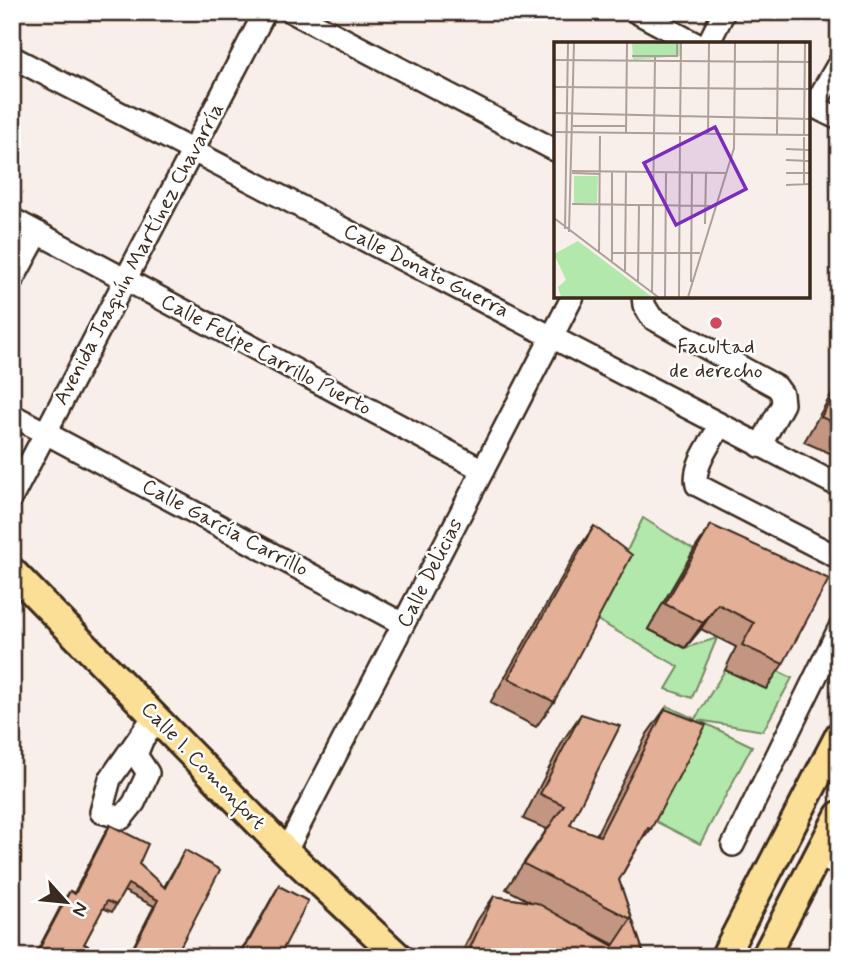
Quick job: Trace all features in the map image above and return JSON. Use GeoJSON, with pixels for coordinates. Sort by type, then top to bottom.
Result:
{"type":"FeatureCollection","features":[{"type":"Feature","properties":{"kind":"main road","name":"Calle I. Comonfort"},"geometry":{"type":"LineString","coordinates":[[12,570],[286,851],[398,957]]}},
{"type":"Feature","properties":{"kind":"main road"},"geometry":{"type":"LineString","coordinates":[[724,957],[839,735]]}},
{"type":"Feature","properties":{"kind":"main road"},"geometry":{"type":"LineString","coordinates":[[765,957],[828,859],[839,815]]}},
{"type":"Feature","properties":{"kind":"street","name":"Avenida Joaquín Martínez Chavarría"},"geometry":{"type":"LineString","coordinates":[[12,496],[265,12]]}},
{"type":"Feature","properties":{"kind":"street"},"geometry":{"type":"LineString","coordinates":[[292,12],[554,149]]}},
{"type":"Feature","properties":{"kind":"street"},"geometry":{"type":"LineString","coordinates":[[636,12],[692,42]]}},
{"type":"Feature","properties":{"kind":"street"},"geometry":{"type":"LineString","coordinates":[[709,42],[724,12]]}},
{"type":"Feature","properties":{"kind":"street","name":"Calle Donato Guerra"},"geometry":{"type":"LineString","coordinates":[[12,57],[839,486]]}},
{"type":"Feature","properties":{"kind":"street"},"geometry":{"type":"LineString","coordinates":[[839,63],[811,105],[839,119]]}},
{"type":"Feature","properties":{"kind":"street","name":"Calle Felipe Carrillo Puerto"},"geometry":{"type":"LineString","coordinates":[[12,219],[483,470]]}},
{"type":"Feature","properties":{"kind":"street"},"geometry":{"type":"LineString","coordinates":[[12,281],[38,233]]}},
{"type":"Feature","properties":{"kind":"street","name":"Calle Delicias"},"geometry":{"type":"LineString","coordinates":[[286,851],[572,298]]}},
{"type":"Feature","properties":{"kind":"street"},"geometry":{"type":"LineString","coordinates":[[643,298],[644,305],[652,318],[777,387],[782,394],[783,404],[760,446]]}},
{"type":"Feature","properties":{"kind":"street","name":"Calle García Carrillo"},"geometry":{"type":"LineString","coordinates":[[12,415],[403,624]]}},
{"type":"Feature","properties":{"kind":"street"},"geometry":{"type":"LineString","coordinates":[[720,426],[697,469],[697,485],[839,558]]}},
{"type":"Feature","properties":{"kind":"street"},"geometry":{"type":"LineString","coordinates":[[733,845],[839,629]]}},
{"type":"Feature","properties":{"kind":"green space"},"geometry":{"type":"Polygon","coordinates":[[[643,518],[694,550],[648,629],[685,648],[717,638],[692,698],[666,689],[679,667],[594,618],[643,518]]]}},
{"type":"Feature","properties":{"kind":"green space"},"geometry":{"type":"Polygon","coordinates":[[[725,670],[766,689],[776,670],[792,678],[763,731],[698,720],[752,746],[700,844],[651,819],[647,734],[667,706],[695,719],[725,670]]]}},
{"type":"Feature","properties":{"kind":"building"},"geometry":{"type":"Polygon","coordinates":[[[839,386],[839,425],[821,417],[839,386]]]}},
{"type":"Feature","properties":{"kind":"building"},"geometry":{"type":"Polygon","coordinates":[[[711,525],[829,579],[783,664],[742,645],[754,623],[718,604],[703,623],[665,604],[711,525]]]}},
{"type":"Feature","properties":{"kind":"building"},"geometry":{"type":"Polygon","coordinates":[[[594,526],[632,555],[554,702],[508,678],[594,526]]]}},
{"type":"Feature","properties":{"kind":"building"},"geometry":{"type":"Polygon","coordinates":[[[665,709],[706,725],[651,829],[648,828],[619,880],[645,957],[486,957],[470,948],[494,896],[537,903],[613,946],[631,919],[524,864],[564,805],[540,794],[581,714],[620,726],[570,825],[600,836],[665,709]]]}},
{"type":"Feature","properties":{"kind":"building"},"geometry":{"type":"Polygon","coordinates":[[[110,825],[148,844],[139,864],[165,888],[185,850],[220,870],[175,957],[129,957],[158,900],[128,884],[116,905],[107,901],[84,944],[109,957],[35,957],[70,891],[75,894],[110,825]]]}},
{"type":"Feature","properties":{"kind":"building"},"geometry":{"type":"Polygon","coordinates":[[[279,886],[308,901],[279,957],[239,957],[249,941],[279,886]]]}},
{"type":"Feature","properties":{"kind":"place","name":"Facultad de derecho"},"geometry":{"type":"Point","coordinates":[716,323]}}]}
